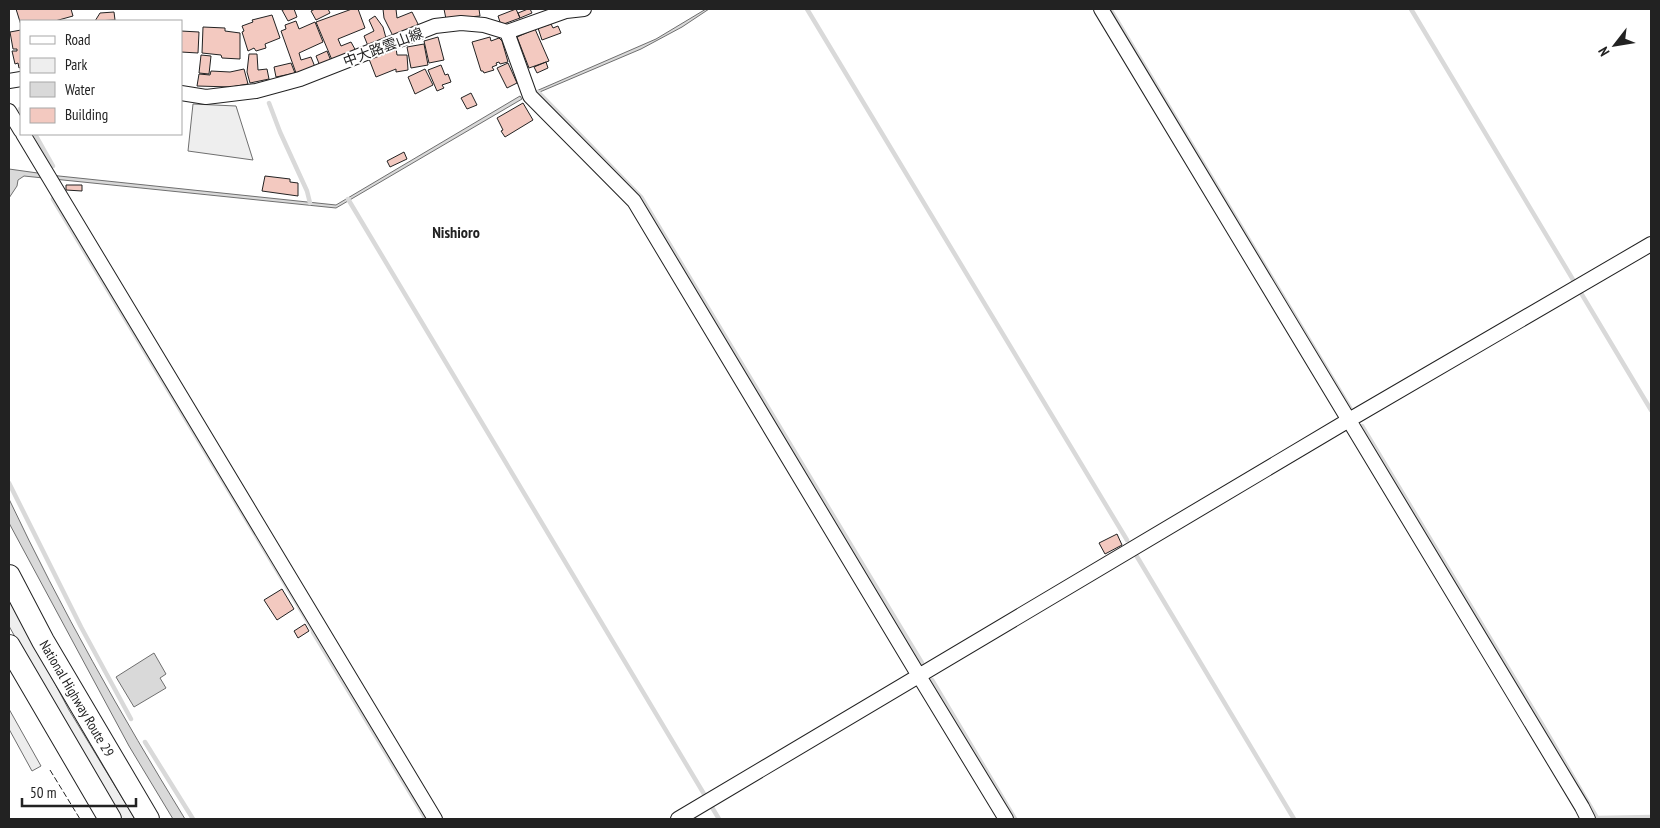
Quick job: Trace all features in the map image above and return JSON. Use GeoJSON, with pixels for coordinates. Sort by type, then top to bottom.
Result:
{"type":"FeatureCollection","features":[{"type":"Feature","properties":{"kind":"highway","name":"National Highway Route 29"},"geometry":{"type":"LineString","coordinates":[[9,576],[43,641],[148,819]]}},
{"type":"Feature","properties":{"kind":"highway"},"geometry":{"type":"LineString","coordinates":[[9,646],[110,819]]}},
{"type":"Feature","properties":{"kind":"street"},"geometry":{"type":"LineString","coordinates":[[584,9],[566,11],[507,32],[530,96],[634,201],[1006,819]]}},
{"type":"Feature","properties":{"kind":"street"},"geometry":{"type":"LineString","coordinates":[[1100,9],[1582,806],[1588,819]]}},
{"type":"Feature","properties":{"kind":"street","name":"中大路雲山線"},"geometry":{"type":"LineString","coordinates":[[182,93],[206,97],[256,91],[300,79],[435,26],[461,23],[484,25],[507,32]]}},
{"type":"Feature","properties":{"kind":"street"},"geometry":{"type":"LineString","coordinates":[[9,111],[20,129]]}},
{"type":"Feature","properties":{"kind":"street"},"geometry":{"type":"LineString","coordinates":[[24,135],[435,819]]}},
{"type":"Feature","properties":{"kind":"street"},"geometry":{"type":"LineString","coordinates":[[678,819],[1349,420],[1651,244]]}},
{"type":"Feature","properties":{"kind":"green space"},"geometry":{"type":"Polygon","coordinates":[[[193,104],[236,106],[253,160],[188,151],[193,104]]]}},
{"type":"Feature","properties":{"kind":"green space"},"geometry":{"type":"Polygon","coordinates":[[[9,597],[69,710],[135,819],[120,819],[58,715],[9,626],[9,597]]]}},
{"type":"Feature","properties":{"kind":"shaded area"},"geometry":{"type":"Polygon","coordinates":[[[9,709],[41,766],[32,771],[9,729],[9,709]]]}},
{"type":"Feature","properties":{"kind":"water"},"geometry":{"type":"Polygon","coordinates":[[[709,9],[682,27],[641,49],[535,94],[534,92],[656,39],[709,9]]]}},
{"type":"Feature","properties":{"kind":"water"},"geometry":{"type":"Polygon","coordinates":[[[520,96],[522,99],[336,208],[24,176],[18,180],[17,186],[9,198],[9,169],[336,205],[520,96]]]}},
{"type":"Feature","properties":{"kind":"water"},"geometry":{"type":"Polygon","coordinates":[[[9,499],[49,581],[92,661],[185,819],[173,819],[129,746],[9,523],[9,499]]]}},
{"type":"Feature","properties":{"kind":"water"},"geometry":{"type":"Polygon","coordinates":[[[154,653],[166,674],[160,678],[166,688],[134,707],[116,677],[154,653]]]}},
{"type":"Feature","properties":{"kind":"building"},"geometry":{"type":"Polygon","coordinates":[[[16,9],[71,9],[73,16],[59,20],[20,20],[20,22],[16,9]]]}},
{"type":"Feature","properties":{"kind":"building"},"geometry":{"type":"Polygon","coordinates":[[[294,9],[297,17],[288,21],[282,10],[294,9]]]}},
{"type":"Feature","properties":{"kind":"building"},"geometry":{"type":"Polygon","coordinates":[[[315,9],[328,9],[330,13],[316,20],[311,11],[315,9]]]}},
{"type":"Feature","properties":{"kind":"building"},"geometry":{"type":"Polygon","coordinates":[[[352,9],[358,9],[365,28],[338,39],[341,46],[351,42],[356,51],[332,60],[316,22],[352,9]]]}},
{"type":"Feature","properties":{"kind":"building"},"geometry":{"type":"Polygon","coordinates":[[[383,9],[396,9],[397,18],[412,12],[419,26],[393,36],[384,18],[383,9]]]}},
{"type":"Feature","properties":{"kind":"building"},"geometry":{"type":"Polygon","coordinates":[[[444,9],[479,9],[480,16],[446,19],[444,9]]]}},
{"type":"Feature","properties":{"kind":"building"},"geometry":{"type":"Polygon","coordinates":[[[516,9],[520,18],[501,25],[498,16],[516,9]]]}},
{"type":"Feature","properties":{"kind":"building"},"geometry":{"type":"Polygon","coordinates":[[[528,9],[532,13],[520,18],[518,13],[528,9]]]}},
{"type":"Feature","properties":{"kind":"building"},"geometry":{"type":"Polygon","coordinates":[[[114,12],[115,20],[96,20],[100,13],[114,12]]]}},
{"type":"Feature","properties":{"kind":"building"},"geometry":{"type":"Polygon","coordinates":[[[272,15],[280,38],[265,44],[266,48],[256,51],[254,48],[248,51],[242,26],[253,22],[252,20],[272,15]]]}},
{"type":"Feature","properties":{"kind":"building"},"geometry":{"type":"Polygon","coordinates":[[[375,16],[383,27],[386,38],[368,46],[364,36],[374,31],[369,20],[375,16]]]}},
{"type":"Feature","properties":{"kind":"building"},"geometry":{"type":"Polygon","coordinates":[[[296,21],[299,29],[315,22],[323,42],[299,53],[301,60],[311,57],[315,67],[296,73],[281,31],[286,29],[285,25],[296,21]]]}},
{"type":"Feature","properties":{"kind":"building"},"geometry":{"type":"Polygon","coordinates":[[[551,24],[553,28],[558,26],[561,33],[542,40],[538,28],[551,24]]]}},
{"type":"Feature","properties":{"kind":"building"},"geometry":{"type":"Polygon","coordinates":[[[203,27],[225,28],[225,31],[240,33],[240,59],[222,58],[221,55],[202,53],[203,27]]]}},
{"type":"Feature","properties":{"kind":"building"},"geometry":{"type":"Polygon","coordinates":[[[535,29],[549,61],[529,68],[517,37],[535,29]]]}},
{"type":"Feature","properties":{"kind":"building"},"geometry":{"type":"Polygon","coordinates":[[[20,30],[19,68],[18,63],[15,64],[12,51],[17,51],[17,49],[13,49],[10,32],[20,30]]]}},
{"type":"Feature","properties":{"kind":"building"},"geometry":{"type":"Polygon","coordinates":[[[182,31],[199,32],[198,53],[182,52],[182,31]]]}},
{"type":"Feature","properties":{"kind":"building"},"geometry":{"type":"Polygon","coordinates":[[[438,37],[444,60],[429,63],[424,41],[438,37]]]}},
{"type":"Feature","properties":{"kind":"building"},"geometry":{"type":"Polygon","coordinates":[[[490,37],[491,41],[499,38],[502,41],[508,62],[496,63],[497,65],[492,67],[494,70],[484,73],[481,71],[472,42],[490,37]]]}},
{"type":"Feature","properties":{"kind":"building"},"geometry":{"type":"Polygon","coordinates":[[[424,44],[428,65],[411,68],[407,47],[424,44]]]}},
{"type":"Feature","properties":{"kind":"building"},"geometry":{"type":"Polygon","coordinates":[[[396,48],[397,55],[407,55],[408,70],[396,72],[396,69],[376,77],[369,59],[396,48]]]}},
{"type":"Feature","properties":{"kind":"building"},"geometry":{"type":"Polygon","coordinates":[[[327,51],[331,61],[320,66],[316,56],[327,51]]]}},
{"type":"Feature","properties":{"kind":"building"},"geometry":{"type":"Polygon","coordinates":[[[249,54],[257,54],[258,70],[267,69],[269,79],[250,83],[247,72],[249,54]]]}},
{"type":"Feature","properties":{"kind":"building"},"geometry":{"type":"Polygon","coordinates":[[[201,55],[211,56],[209,74],[199,73],[201,55]]]}},
{"type":"Feature","properties":{"kind":"building"},"geometry":{"type":"Polygon","coordinates":[[[546,62],[548,68],[537,73],[534,67],[546,62]]]}},
{"type":"Feature","properties":{"kind":"building"},"geometry":{"type":"Polygon","coordinates":[[[291,63],[295,73],[276,77],[274,67],[291,63]]]}},
{"type":"Feature","properties":{"kind":"building"},"geometry":{"type":"Polygon","coordinates":[[[508,63],[517,83],[507,88],[497,68],[508,63]]]}},
{"type":"Feature","properties":{"kind":"building"},"geometry":{"type":"Polygon","coordinates":[[[441,65],[445,75],[448,74],[451,82],[442,85],[444,88],[437,91],[428,70],[441,65]]]}},
{"type":"Feature","properties":{"kind":"building"},"geometry":{"type":"Polygon","coordinates":[[[244,69],[248,84],[231,87],[197,86],[199,74],[210,75],[211,71],[230,72],[244,69]]]}},
{"type":"Feature","properties":{"kind":"building"},"geometry":{"type":"Polygon","coordinates":[[[425,69],[433,85],[415,94],[408,77],[425,69]]]}},
{"type":"Feature","properties":{"kind":"building"},"geometry":{"type":"Polygon","coordinates":[[[471,93],[477,105],[467,109],[461,98],[471,93]]]}},
{"type":"Feature","properties":{"kind":"building"},"geometry":{"type":"Polygon","coordinates":[[[523,103],[533,120],[505,137],[497,118],[523,103]]]}},
{"type":"Feature","properties":{"kind":"building"},"geometry":{"type":"Polygon","coordinates":[[[404,152],[407,159],[390,167],[387,161],[404,152]]]}},
{"type":"Feature","properties":{"kind":"building"},"geometry":{"type":"Polygon","coordinates":[[[265,176],[290,179],[290,182],[298,183],[298,196],[262,191],[265,176]]]}},
{"type":"Feature","properties":{"kind":"building"},"geometry":{"type":"Polygon","coordinates":[[[66,185],[82,185],[82,191],[66,190],[66,185]]]}},
{"type":"Feature","properties":{"kind":"building"},"geometry":{"type":"Polygon","coordinates":[[[1117,534],[1122,545],[1105,554],[1099,543],[1117,534]]]}},
{"type":"Feature","properties":{"kind":"building"},"geometry":{"type":"Polygon","coordinates":[[[282,589],[294,609],[277,620],[264,600],[282,589]]]}},
{"type":"Feature","properties":{"kind":"building"},"geometry":{"type":"Polygon","coordinates":[[[305,624],[309,631],[298,638],[294,631],[305,624]]]}},
{"type":"Feature","properties":{"kind":"waterway"},"geometry":{"type":"LineString","coordinates":[[807,9],[1127,540]]}},
{"type":"Feature","properties":{"kind":"waterway"},"geometry":{"type":"LineString","coordinates":[[1110,9],[1350,408]]}},
{"type":"Feature","properties":{"kind":"waterway"},"geometry":{"type":"LineString","coordinates":[[1411,9],[1651,410]]}},
{"type":"Feature","properties":{"kind":"waterway"},"geometry":{"type":"LineString","coordinates":[[538,92],[641,197],[922,663]]}},
{"type":"Feature","properties":{"kind":"waterway"},"geometry":{"type":"LineString","coordinates":[[269,103],[307,191],[310,203]]}},
{"type":"Feature","properties":{"kind":"waterway"},"geometry":{"type":"LineString","coordinates":[[36,135],[53,166]]}},
{"type":"Feature","properties":{"kind":"waterway"},"geometry":{"type":"LineString","coordinates":[[53,199],[313,630]]}},
{"type":"Feature","properties":{"kind":"waterway"},"geometry":{"type":"LineString","coordinates":[[348,199],[719,819]]}},
{"type":"Feature","properties":{"kind":"waterway"},"geometry":{"type":"LineString","coordinates":[[1362,426],[1597,818],[1651,817]]}},
{"type":"Feature","properties":{"kind":"waterway"},"geometry":{"type":"LineString","coordinates":[[9,483],[81,627],[131,719]]}},
{"type":"Feature","properties":{"kind":"waterway"},"geometry":{"type":"LineString","coordinates":[[1136,555],[1294,819]]}},
{"type":"Feature","properties":{"kind":"waterway"},"geometry":{"type":"LineString","coordinates":[[313,632],[426,819]]}},
{"type":"Feature","properties":{"kind":"waterway"},"geometry":{"type":"LineString","coordinates":[[932,680],[1015,819]]}},
{"type":"Feature","properties":{"kind":"waterway"},"geometry":{"type":"LineString","coordinates":[[145,742],[193,819]]}},
{"type":"Feature","properties":{"kind":"fence"},"geometry":{"type":"LineString","coordinates":[[50,770],[80,819]]}},
{"type":"Feature","properties":{"kind":"district","name":"Nishioro"},"geometry":{"type":"Point","coordinates":[456,232]}}]}
